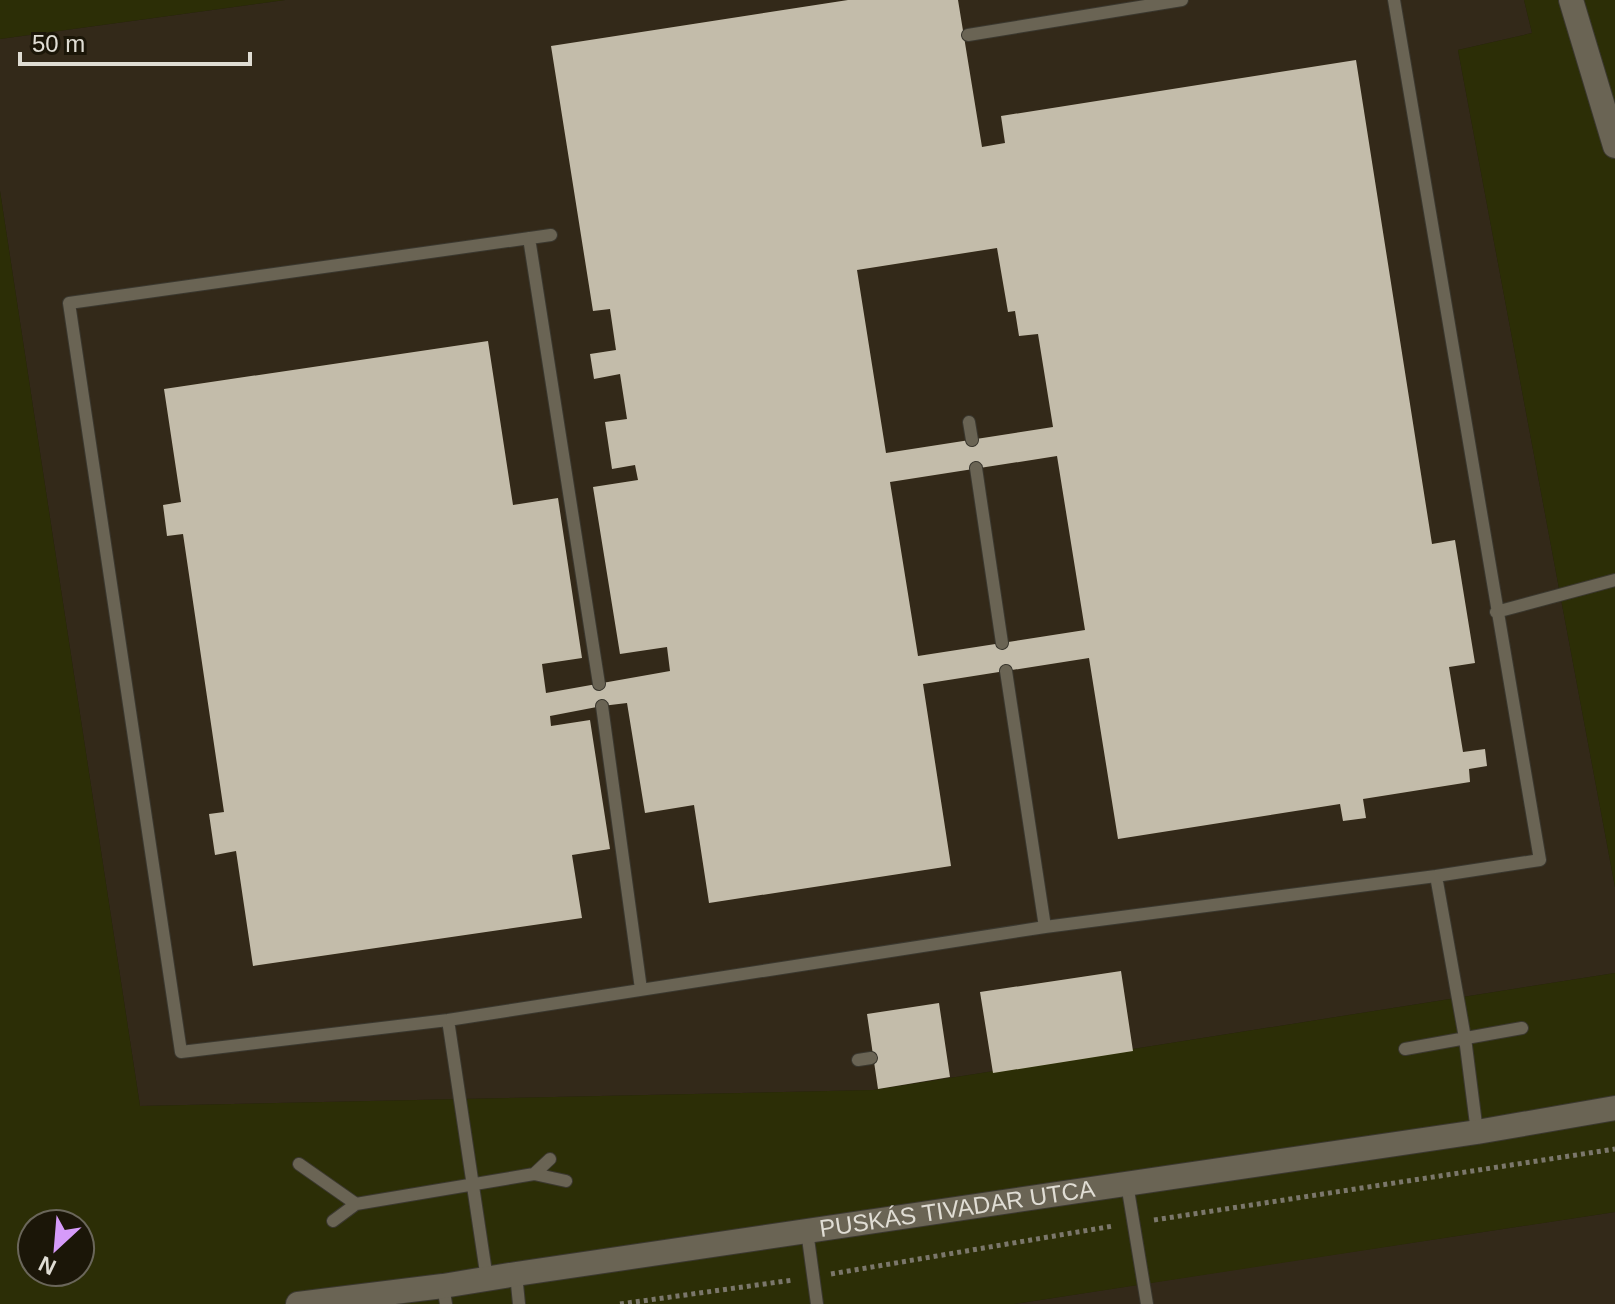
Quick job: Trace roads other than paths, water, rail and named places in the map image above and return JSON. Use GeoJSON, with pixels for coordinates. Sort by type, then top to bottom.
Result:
{"type":"FeatureCollection","features":[{"type":"Feature","properties":{"kind":"street"},"geometry":{"type":"LineString","coordinates":[[1571,0],[1615,146]]}},
{"type":"Feature","properties":{"kind":"street","name":"PUSKÁS TIVADAR UTCA"},"geometry":{"type":"LineString","coordinates":[[298,1304],[444,1295],[487,1279],[516,1274],[1477,1132],[1615,1108]]}},
{"type":"Feature","properties":{"kind":"lane"},"geometry":{"type":"LineString","coordinates":[[968,35],[1182,0]]}},
{"type":"Feature","properties":{"kind":"lane"},"geometry":{"type":"LineString","coordinates":[[551,235],[69,303],[181,1052],[448,1020],[1045,927],[1540,860],[1394,0]]}},
{"type":"Feature","properties":{"kind":"lane"},"geometry":{"type":"LineString","coordinates":[[529,238],[599,684]]}},
{"type":"Feature","properties":{"kind":"lane"},"geometry":{"type":"LineString","coordinates":[[969,422],[972,440]]}},
{"type":"Feature","properties":{"kind":"lane"},"geometry":{"type":"LineString","coordinates":[[976,468],[1002,643]]}},
{"type":"Feature","properties":{"kind":"lane"},"geometry":{"type":"LineString","coordinates":[[1496,612],[1615,580]]}},
{"type":"Feature","properties":{"kind":"lane"},"geometry":{"type":"LineString","coordinates":[[1006,671],[1045,927]]}},
{"type":"Feature","properties":{"kind":"lane"},"geometry":{"type":"LineString","coordinates":[[602,706],[641,989]]}},
{"type":"Feature","properties":{"kind":"lane"},"geometry":{"type":"LineString","coordinates":[[1436,876],[1465,1038],[1477,1132]]}},
{"type":"Feature","properties":{"kind":"lane"},"geometry":{"type":"LineString","coordinates":[[448,1020],[487,1279]]}},
{"type":"Feature","properties":{"kind":"lane"},"geometry":{"type":"LineString","coordinates":[[1405,1049],[1522,1028]]}},
{"type":"Feature","properties":{"kind":"lane"},"geometry":{"type":"LineString","coordinates":[[534,1174],[550,1159]]}},
{"type":"Feature","properties":{"kind":"lane"},"geometry":{"type":"LineString","coordinates":[[299,1164],[356,1204]]}},
{"type":"Feature","properties":{"kind":"lane"},"geometry":{"type":"LineString","coordinates":[[333,1221],[356,1204],[534,1174],[566,1181]]}},
{"type":"Feature","properties":{"kind":"lane"},"geometry":{"type":"LineString","coordinates":[[1127,1184],[1147,1304]]}},
{"type":"Feature","properties":{"kind":"lane"},"geometry":{"type":"LineString","coordinates":[[807,1231],[817,1304]]}},
{"type":"Feature","properties":{"kind":"lane"},"geometry":{"type":"LineString","coordinates":[[516,1274],[519,1304]]}}]}
